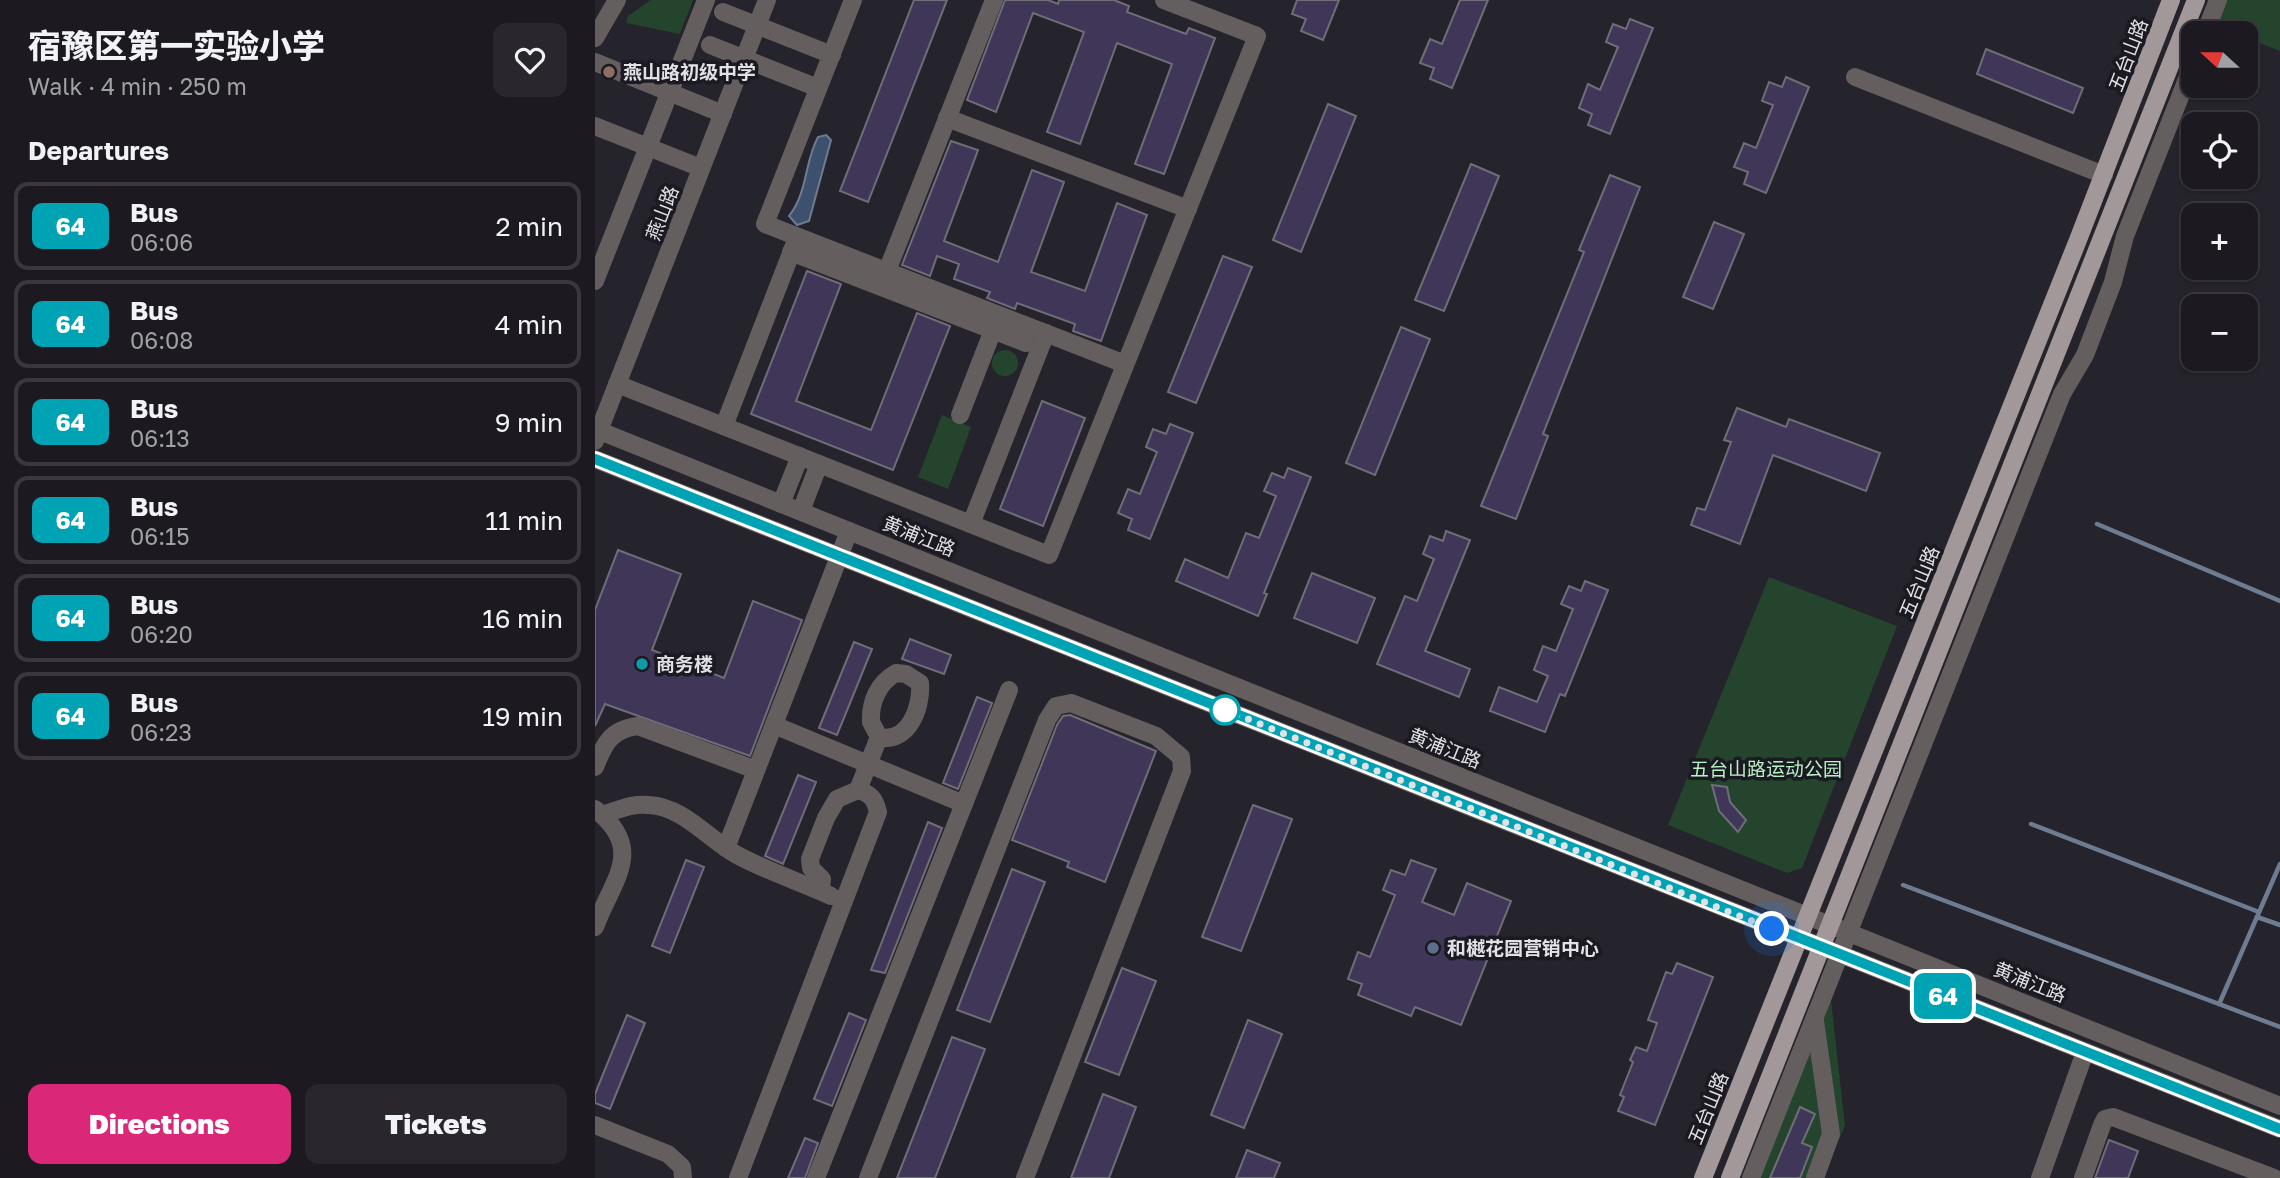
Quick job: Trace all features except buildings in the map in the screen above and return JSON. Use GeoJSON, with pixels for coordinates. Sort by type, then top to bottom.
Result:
{"type":"FeatureCollection","features":[{"type":"Feature","properties":{"kind":"main road","name":"五台山路"},"geometry":{"type":"LineString","coordinates":[[1703,1178],[2171,0]]}},
{"type":"Feature","properties":{"kind":"main road"},"geometry":{"type":"LineString","coordinates":[[1730,1178],[1840,928],[2196,0]]}},
{"type":"Feature","properties":{"kind":"street"},"geometry":{"type":"LineString","coordinates":[[595,38],[617,0]]}},
{"type":"Feature","properties":{"kind":"street"},"geometry":{"type":"LineString","coordinates":[[595,281],[706,0]]}},
{"type":"Feature","properties":{"kind":"street","name":"燕山路"},"geometry":{"type":"LineString","coordinates":[[596,434],[767,0]]}},
{"type":"Feature","properties":{"kind":"street"},"geometry":{"type":"LineString","coordinates":[[853,0],[765,224],[794,244],[1026,342]]}},
{"type":"Feature","properties":{"kind":"street"},"geometry":{"type":"LineString","coordinates":[[887,271],[994,0]]}},
{"type":"Feature","properties":{"kind":"street"},"geometry":{"type":"LineString","coordinates":[[617,384],[1049,555],[1257,36],[1164,0]]}},
{"type":"Feature","properties":{"kind":"street"},"geometry":{"type":"LineString","coordinates":[[2210,21],[2218,0]]}},
{"type":"Feature","properties":{"kind":"street"},"geometry":{"type":"LineString","coordinates":[[723,12],[832,55]]}},
{"type":"Feature","properties":{"kind":"street"},"geometry":{"type":"LineString","coordinates":[[710,46],[818,88]]}},
{"type":"Feature","properties":{"kind":"street"},"geometry":{"type":"LineString","coordinates":[[595,62],[723,114]]}},
{"type":"Feature","properties":{"kind":"street"},"geometry":{"type":"LineString","coordinates":[[1855,76],[2104,174]]}},
{"type":"Feature","properties":{"kind":"street"},"geometry":{"type":"LineString","coordinates":[[1840,928],[2062,394],[2085,355],[2113,282],[2125,236],[2181,94]]}},
{"type":"Feature","properties":{"kind":"street"},"geometry":{"type":"LineString","coordinates":[[947,118],[1188,209]]}},
{"type":"Feature","properties":{"kind":"street"},"geometry":{"type":"LineString","coordinates":[[595,126],[701,168]]}},
{"type":"Feature","properties":{"kind":"street"},"geometry":{"type":"LineString","coordinates":[[794,244],[887,271],[1125,364]]}},
{"type":"Feature","properties":{"kind":"street"},"geometry":{"type":"LineString","coordinates":[[724,426],[794,244]]}},
{"type":"Feature","properties":{"kind":"street"},"geometry":{"type":"LineString","coordinates":[[960,415],[993,330]]}},
{"type":"Feature","properties":{"kind":"street"},"geometry":{"type":"LineString","coordinates":[[971,524],[1046,333]]}},
{"type":"Feature","properties":{"kind":"street","name":"黄浦江路"},"geometry":{"type":"LineString","coordinates":[[596,434],[781,503],[2280,1106]]}},
{"type":"Feature","properties":{"kind":"street"},"geometry":{"type":"LineString","coordinates":[[781,503],[800,456]]}},
{"type":"Feature","properties":{"kind":"street"},"geometry":{"type":"LineString","coordinates":[[595,459],[2280,1129]]}},
{"type":"Feature","properties":{"kind":"street"},"geometry":{"type":"LineString","coordinates":[[800,511],[819,464]]}},
{"type":"Feature","properties":{"kind":"street"},"geometry":{"type":"LineString","coordinates":[[726,848],[849,531]]}},
{"type":"Feature","properties":{"kind":"street"},"geometry":{"type":"LineString","coordinates":[[816,1178],[1009,690]]}},
{"type":"Feature","properties":{"kind":"street"},"geometry":{"type":"LineString","coordinates":[[867,1178],[1047,720],[1056,706],[1071,703],[1156,736],[1181,757],[1182,771],[1025,1178]]}},
{"type":"Feature","properties":{"kind":"street"},"geometry":{"type":"LineString","coordinates":[[774,725],[964,804]]}},
{"type":"Feature","properties":{"kind":"street"},"geometry":{"type":"LineString","coordinates":[[595,767],[610,737],[619,730],[638,726],[756,770]]}},
{"type":"Feature","properties":{"kind":"street"},"geometry":{"type":"LineString","coordinates":[[858,790],[880,737]]}},
{"type":"Feature","properties":{"kind":"street"},"geometry":{"type":"LineString","coordinates":[[739,1178],[878,812],[875,800],[867,793],[858,790],[837,799],[810,859],[811,868],[822,879],[821,891]]}},
{"type":"Feature","properties":{"kind":"street"},"geometry":{"type":"LineString","coordinates":[[595,927],[624,861],[621,838],[599,812],[623,806],[649,805],[664,808],[685,818],[726,848],[844,901]]}},
{"type":"Feature","properties":{"kind":"street"},"geometry":{"type":"LineString","coordinates":[[1751,1178],[1814,1018],[1830,951]]}},
{"type":"Feature","properties":{"kind":"street"},"geometry":{"type":"LineString","coordinates":[[1814,1018],[1831,1134],[1815,1178]]}},
{"type":"Feature","properties":{"kind":"street"},"geometry":{"type":"LineString","coordinates":[[2040,1178],[2085,1052]]}},
{"type":"Feature","properties":{"kind":"street"},"geometry":{"type":"LineString","coordinates":[[2083,1178],[2102,1125],[2105,1119],[2113,1117],[2274,1178]]}},
{"type":"Feature","properties":{"kind":"street"},"geometry":{"type":"LineString","coordinates":[[595,1125],[668,1154],[682,1167],[683,1178]]}},
{"type":"Feature","properties":{"kind":"green space"},"geometry":{"type":"Polygon","coordinates":[[[651,0],[693,0],[680,34],[626,23],[628,16],[651,0]]]}},
{"type":"Feature","properties":{"kind":"green space"},"geometry":{"type":"Polygon","coordinates":[[[2226,0],[2280,0],[2280,51],[2258,42],[2258,21],[2218,21],[2226,0]]]}},
{"type":"Feature","properties":{"kind":"green space"},"geometry":{"type":"Polygon","coordinates":[[[1005,350],[1015,353],[1018,363],[1015,373],[1005,376],[995,373],[992,363],[995,353],[1005,350]]]}},
{"type":"Feature","properties":{"kind":"green space"},"geometry":{"type":"Polygon","coordinates":[[[942,415],[971,427],[948,489],[918,477],[942,415]]]}},
{"type":"Feature","properties":{"kind":"green space","name":"五台山路运动公园"},"geometry":{"type":"Polygon","coordinates":[[[1769,577],[1897,626],[1802,868],[1787,873],[1668,825],[1769,577]]]}},
{"type":"Feature","properties":{"kind":"green space"},"geometry":{"type":"Polygon","coordinates":[[[1831,1000],[1845,1126],[1822,1178],[1760,1178],[1831,1000]]]}},
{"type":"Feature","properties":{"kind":"water"},"geometry":{"type":"Polygon","coordinates":[[[826,135],[831,140],[809,221],[797,225],[789,216],[800,197],[818,137],[826,135]]]}},
{"type":"Feature","properties":{"kind":"waterway"},"geometry":{"type":"LineString","coordinates":[[2097,524],[2280,601]]}},
{"type":"Feature","properties":{"kind":"waterway"},"geometry":{"type":"LineString","coordinates":[[2031,824],[2259,912]]}},
{"type":"Feature","properties":{"kind":"waterway"},"geometry":{"type":"LineString","coordinates":[[2220,1002],[2280,864]]}},
{"type":"Feature","properties":{"kind":"waterway"},"geometry":{"type":"LineString","coordinates":[[1903,885],[2280,1027]]}},
{"type":"Feature","properties":{"kind":"waterway"},"geometry":{"type":"LineString","coordinates":[[2257,917],[2280,925]]}},
{"type":"Feature","properties":{"kind":"bus line","name":"64"},"geometry":{"type":"LineString","coordinates":[[595,459],[2280,1129]]}},
{"type":"Feature","properties":{"kind":"place","name":"燕山路初级中学"},"geometry":{"type":"Point","coordinates":[609,72]}},
{"type":"Feature","properties":{"kind":"place","name":"商务楼"},"geometry":{"type":"Point","coordinates":[642,664]}},
{"type":"Feature","properties":{"kind":"place","name":"和樾花园营销中心"},"geometry":{"type":"Point","coordinates":[1433,948]}},
{"type":"Feature","properties":{"kind":"route"},"geometry":{"type":"LineString","coordinates":[[1225,710],[1772,929]]}}]}
